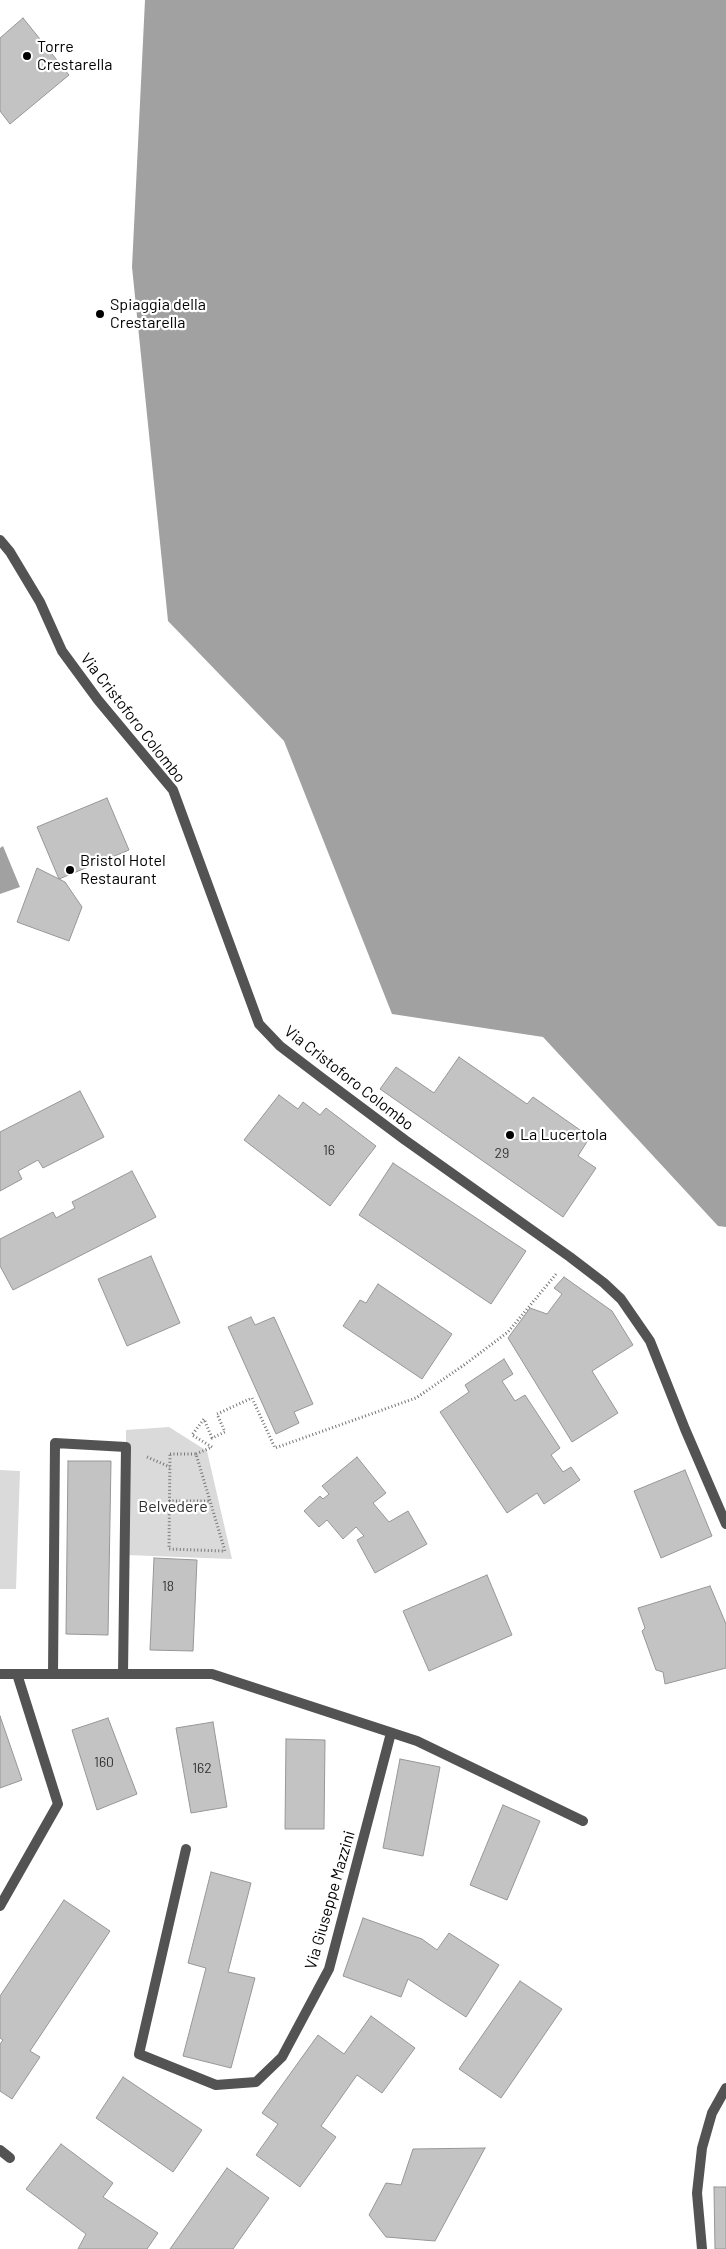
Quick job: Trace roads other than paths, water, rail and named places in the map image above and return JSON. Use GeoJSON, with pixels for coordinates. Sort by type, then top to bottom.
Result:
{"type":"FeatureCollection","features":[{"type":"Feature","properties":{"kind":"street","name":"Via Cristoforo Colombo"},"geometry":{"type":"LineString","coordinates":[[0,540],[10,552],[40,602],[62,651],[98,700],[173,790],[260,1024],[280,1046],[337,1090],[570,1257],[604,1283],[621,1299],[650,1340],[685,1429],[726,1524]]}},
{"type":"Feature","properties":{"kind":"street"},"geometry":{"type":"LineString","coordinates":[[53,1674],[55,1443],[126,1447],[123,1674]]}},
{"type":"Feature","properties":{"kind":"street"},"geometry":{"type":"LineString","coordinates":[[0,1674],[212,1674],[417,1741],[583,1821]]}},
{"type":"Feature","properties":{"kind":"street"},"geometry":{"type":"LineString","coordinates":[[0,1906],[58,1804],[17,1674]]}},
{"type":"Feature","properties":{"kind":"street","name":"Via Giuseppe Mazzini"},"geometry":{"type":"LineString","coordinates":[[186,1849],[139,2054],[216,2085],[256,2082],[282,2057],[328,1969],[391,1733]]}},
{"type":"Feature","properties":{"kind":"street"},"geometry":{"type":"LineString","coordinates":[[702,2249],[697,2193],[702,2148],[712,2113],[726,2088]]}},
{"type":"Feature","properties":{"kind":"street"},"geometry":{"type":"LineString","coordinates":[[0,2150],[10,2158]]}},
{"type":"Feature","properties":{"kind":"place","name":"Torre Crestarella"},"geometry":{"type":"Point","coordinates":[27,56]}},
{"type":"Feature","properties":{"kind":"place","name":"Spiaggia della Crestarella"},"geometry":{"type":"Point","coordinates":[100,314]}},
{"type":"Feature","properties":{"kind":"place","name":"Bristol Hotel Restaurant"},"geometry":{"type":"Point","coordinates":[70,870]}},
{"type":"Feature","properties":{"kind":"place","name":"La Lucertola"},"geometry":{"type":"Point","coordinates":[510,1135]}},
{"type":"Feature","properties":{"kind":"park label","name":"Belvedere"},"geometry":{"type":"Point","coordinates":[173,1507]}}]}
